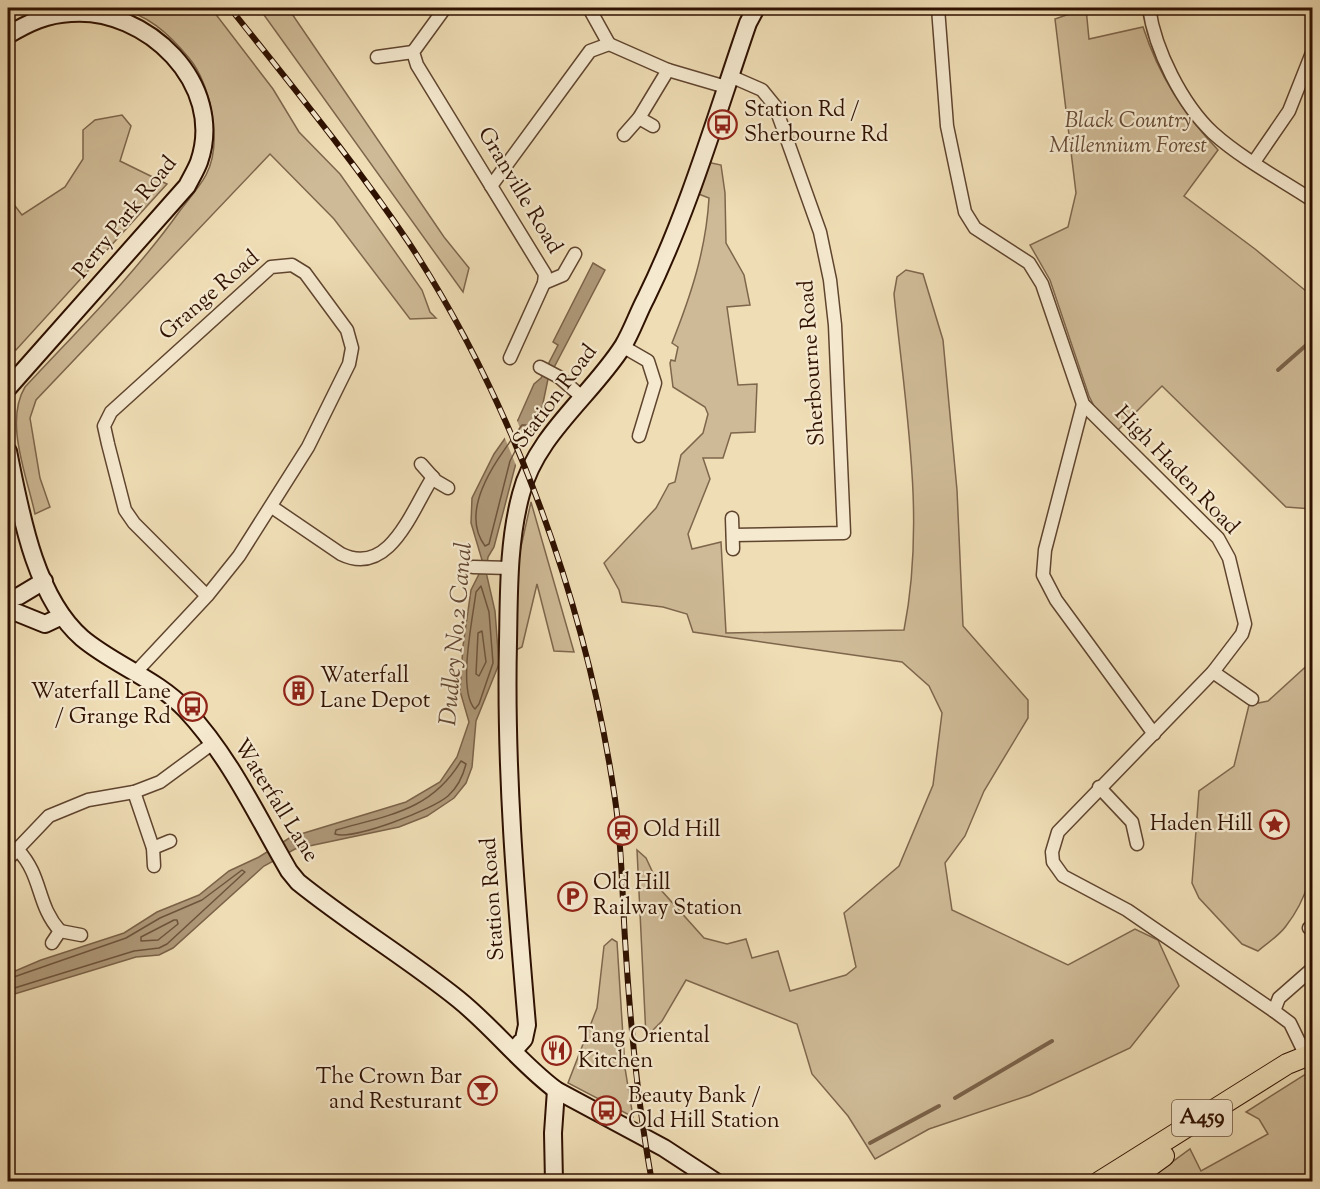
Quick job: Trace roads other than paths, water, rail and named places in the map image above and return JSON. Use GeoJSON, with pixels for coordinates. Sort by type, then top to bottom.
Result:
{"type":"FeatureCollection","features":[{"type":"Feature","properties":{"kind":"main road","name":"A459"},"geometry":{"type":"LineString","coordinates":[[1099,1182],[1287,1064],[1310,1056]]}},
{"type":"Feature","properties":{"kind":"main road","name":"A459"},"geometry":{"type":"LineString","coordinates":[[1128,1182],[1201,1130],[1293,1072],[1310,1056]]}},
{"type":"Feature","properties":{"kind":"street"},"geometry":{"type":"LineString","coordinates":[[376,57],[413,52],[445,8]]}},
{"type":"Feature","properties":{"kind":"street"},"geometry":{"type":"LineString","coordinates":[[589,8],[609,44],[668,70],[728,81]]}},
{"type":"Feature","properties":{"kind":"street","name":"Station Road"},"geometry":{"type":"LineString","coordinates":[[514,1050],[524,1039],[527,1024],[514,872],[504,569],[520,495],[529,470],[622,346],[678,225],[756,8]]}},
{"type":"Feature","properties":{"kind":"street","name":"High Haden Road"},"geometry":{"type":"LineString","coordinates":[[938,8],[945,106],[965,212],[975,228],[1029,263],[1042,284],[1083,404],[1218,538],[1224,547],[1234,576],[1245,624],[1242,634],[1213,672],[1099,787],[1058,832],[1052,852],[1058,870],[1063,876],[1127,910],[1274,1011],[1290,1023],[1310,1056]]}},
{"type":"Feature","properties":{"kind":"street"},"geometry":{"type":"LineString","coordinates":[[1149,8],[1156,37],[1170,73],[1213,132],[1312,200]]}},
{"type":"Feature","properties":{"kind":"street","name":"Perry Park Road"},"geometry":{"type":"LineString","coordinates":[[8,35],[43,18],[71,13],[103,15],[137,27],[165,46],[179,61],[192,82],[200,102],[203,128],[199,161],[187,186],[8,388]]}},
{"type":"Feature","properties":{"kind":"street"},"geometry":{"type":"LineString","coordinates":[[491,186],[590,51],[609,44]]}},
{"type":"Feature","properties":{"kind":"street","name":"Granville Road"},"geometry":{"type":"LineString","coordinates":[[413,52],[417,65],[545,273],[544,283],[510,358]]}},
{"type":"Feature","properties":{"kind":"street"},"geometry":{"type":"LineString","coordinates":[[1254,162],[1289,111],[1312,53]]}},
{"type":"Feature","properties":{"kind":"street"},"geometry":{"type":"LineString","coordinates":[[624,135],[639,118],[668,70]]}},
{"type":"Feature","properties":{"kind":"street","name":"Sherbourne Road"},"geometry":{"type":"LineString","coordinates":[[728,81],[762,90],[775,106],[820,232],[835,325],[844,533],[733,535]]}},
{"type":"Feature","properties":{"kind":"street"},"geometry":{"type":"LineString","coordinates":[[639,118],[653,126]]}},
{"type":"Feature","properties":{"kind":"street"},"geometry":{"type":"LineString","coordinates":[[544,283],[563,275],[575,254]]}},
{"type":"Feature","properties":{"kind":"street","name":"Grange Road"},"geometry":{"type":"LineString","coordinates":[[136,672],[207,596],[272,507],[333,401],[349,364],[352,348],[347,330],[306,273],[292,265],[281,264],[271,267],[111,412],[104,426],[125,510],[134,523],[207,596]]}},
{"type":"Feature","properties":{"kind":"street"},"geometry":{"type":"LineString","coordinates":[[622,346],[648,361],[655,383],[639,436]]}},
{"type":"Feature","properties":{"kind":"street"},"geometry":{"type":"LineString","coordinates":[[540,367],[559,377],[582,397]]}},
{"type":"Feature","properties":{"kind":"street"},"geometry":{"type":"LineString","coordinates":[[1083,404],[1046,550],[1044,575],[1056,600],[1154,734]]}},
{"type":"Feature","properties":{"kind":"street"},"geometry":{"type":"LineString","coordinates":[[8,451],[29,545],[62,616],[45,624],[8,609]]}},
{"type":"Feature","properties":{"kind":"street"},"geometry":{"type":"LineString","coordinates":[[421,464],[448,488]]}},
{"type":"Feature","properties":{"kind":"street"},"geometry":{"type":"LineString","coordinates":[[272,507],[341,554],[353,559],[366,560],[380,555],[391,546],[433,477]]}},
{"type":"Feature","properties":{"kind":"street"},"geometry":{"type":"LineString","coordinates":[[732,518],[733,549]]}},
{"type":"Feature","properties":{"kind":"street"},"geometry":{"type":"LineString","coordinates":[[473,567],[504,569]]}},
{"type":"Feature","properties":{"kind":"street"},"geometry":{"type":"LineString","coordinates":[[8,598],[19,596],[44,581]]}},
{"type":"Feature","properties":{"kind":"street","name":"Waterfall Lane"},"geometry":{"type":"LineString","coordinates":[[62,616],[82,638],[136,672],[184,708],[232,769],[289,871],[313,894],[439,984],[483,1019],[540,1078],[556,1090],[664,1148],[716,1182]]}},
{"type":"Feature","properties":{"kind":"street"},"geometry":{"type":"LineString","coordinates":[[1213,672],[1252,699]]}},
{"type":"Feature","properties":{"kind":"street"},"geometry":{"type":"LineString","coordinates":[[8,859],[49,816],[88,800],[134,792],[160,782],[213,743]]}},
{"type":"Feature","properties":{"kind":"street"},"geometry":{"type":"LineString","coordinates":[[1099,787],[1132,822],[1137,844]]}},
{"type":"Feature","properties":{"kind":"street"},"geometry":{"type":"LineString","coordinates":[[134,792],[153,848],[154,866]]}},
{"type":"Feature","properties":{"kind":"street"},"geometry":{"type":"LineString","coordinates":[[153,848],[170,841]]}},
{"type":"Feature","properties":{"kind":"street"},"geometry":{"type":"LineString","coordinates":[[18,850],[33,869],[45,911],[60,931],[81,935]]}},
{"type":"Feature","properties":{"kind":"street"},"geometry":{"type":"LineString","coordinates":[[52,943],[60,931]]}},
{"type":"Feature","properties":{"kind":"street"},"geometry":{"type":"LineString","coordinates":[[1274,1011],[1279,998],[1312,969]]}},
{"type":"Feature","properties":{"kind":"street"},"geometry":{"type":"LineString","coordinates":[[554,1182],[556,1090]]}},
{"type":"Feature","properties":{"kind":"water"},"geometry":{"type":"Polygon","coordinates":[[[593,263],[605,270],[548,379],[542,408],[516,463],[494,547],[488,557],[486,572],[495,611],[499,664],[476,721],[472,767],[466,783],[454,798],[427,816],[399,827],[295,849],[264,866],[173,948],[159,955],[136,957],[8,996],[8,974],[41,960],[124,933],[157,912],[199,895],[229,871],[259,857],[291,837],[406,802],[440,782],[457,757],[469,722],[460,691],[463,646],[471,590],[479,574],[482,560],[471,523],[472,498],[494,454],[518,420],[534,384],[541,378],[558,345],[553,342],[593,263]]]}},
{"type":"Feature","properties":{"kind":"waterway"},"geometry":{"type":"LineString","coordinates":[[1278,370],[1312,340]]}},
{"type":"Feature","properties":{"kind":"waterway"},"geometry":{"type":"LineString","coordinates":[[955,1098],[1052,1041]]}},
{"type":"Feature","properties":{"kind":"waterway"},"geometry":{"type":"LineString","coordinates":[[870,1143],[939,1106]]}},
{"type":"Feature","properties":{"kind":"railway"},"geometry":{"type":"LineString","coordinates":[[230,8],[344,153],[409,243],[482,371],[513,439],[541,510],[586,654],[615,799],[632,1031],[638,1091],[652,1182]]}},
{"type":"Feature","properties":{"kind":"place","name":"Station Rd / Sherbourne Rd"},"geometry":{"type":"Point","coordinates":[723,124]}},
{"type":"Feature","properties":{"kind":"place","name":"Waterfall Lane Depot"},"geometry":{"type":"Point","coordinates":[299,690]}},
{"type":"Feature","properties":{"kind":"place","name":"Waterfall Lane / Grange Rd"},"geometry":{"type":"Point","coordinates":[192,706]}},
{"type":"Feature","properties":{"kind":"place","name":"Haden Hill"},"geometry":{"type":"Point","coordinates":[1274,825]}},
{"type":"Feature","properties":{"kind":"place","name":"Old Hill"},"geometry":{"type":"Point","coordinates":[622,831]}},
{"type":"Feature","properties":{"kind":"place","name":"Old Hill Railway Station"},"geometry":{"type":"Point","coordinates":[572,897]}},
{"type":"Feature","properties":{"kind":"place","name":"Tang Oriental Kitchen"},"geometry":{"type":"Point","coordinates":[557,1050]}},
{"type":"Feature","properties":{"kind":"place","name":"The Crown Bar and Resturant"},"geometry":{"type":"Point","coordinates":[483,1091]}},
{"type":"Feature","properties":{"kind":"place","name":"Beauty Bank / Old Hill Station"},"geometry":{"type":"Point","coordinates":[607,1110]}},
{"type":"Feature","properties":{"kind":"park label","name":"Black Country Millennium Forest"},"geometry":{"type":"Point","coordinates":[1128,134]}},
{"type":"Feature","properties":{"kind":"water label","name":"Dudley No.2 Canal"},"geometry":{"type":"Point","coordinates":[457,634]}}]}
